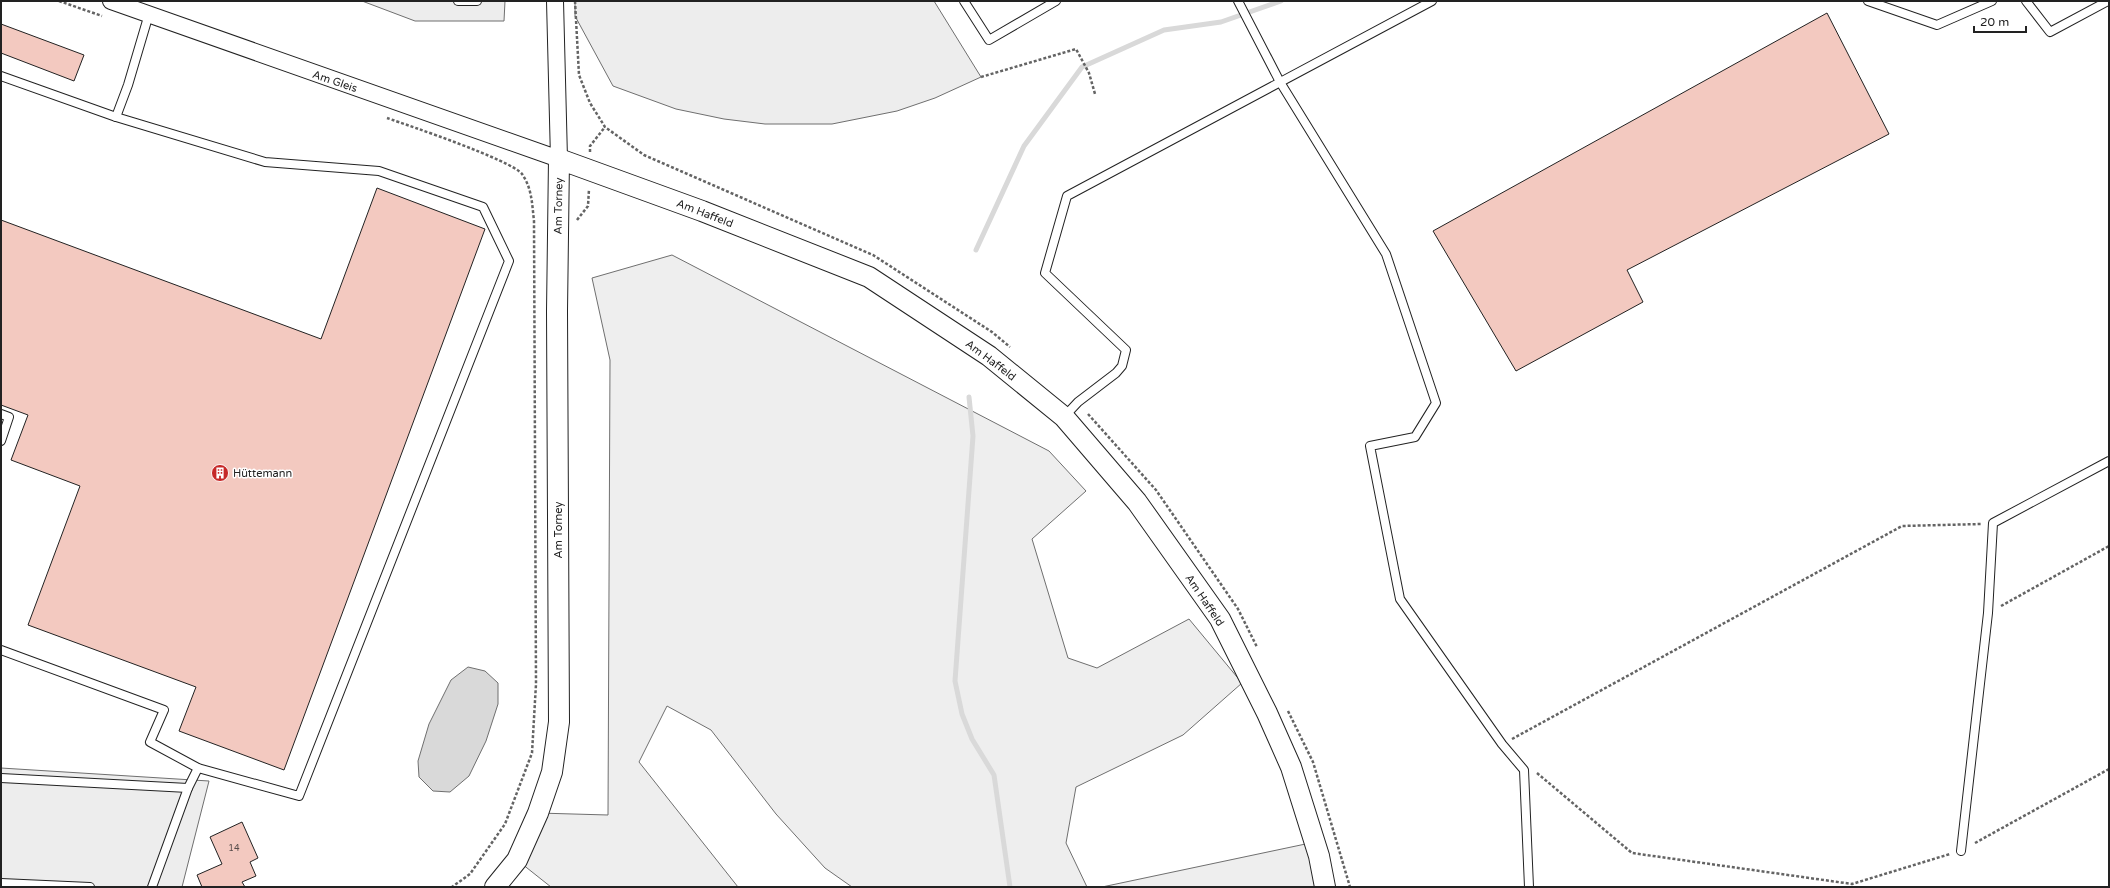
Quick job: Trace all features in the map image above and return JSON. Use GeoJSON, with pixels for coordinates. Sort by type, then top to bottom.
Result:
{"type":"FeatureCollection","features":[{"type":"Feature","properties":{"kind":"street","name":"Am Gleis"},"geometry":{"type":"LineString","coordinates":[[112,1],[559,159]]}},
{"type":"Feature","properties":{"kind":"street"},"geometry":{"type":"LineString","coordinates":[[555,1],[559,159]]}},
{"type":"Feature","properties":{"kind":"street","name":"Am Haffeld"},"geometry":{"type":"LineString","coordinates":[[559,159],[702,211],[869,277],[989,356],[1064,417],[1137,502],[1220,619],[1267,713],[1291,767],[1319,856],[1325,887]]}},
{"type":"Feature","properties":{"kind":"street","name":"Am Torney"},"geometry":{"type":"LineString","coordinates":[[495,887],[517,860],[538,813],[552,772],[559,722],[557,326],[559,159]]}},
{"type":"Feature","properties":{"kind":"lane"},"geometry":{"type":"LineString","coordinates":[[458,1],[477,1]]}},
{"type":"Feature","properties":{"kind":"lane"},"geometry":{"type":"LineString","coordinates":[[964,1],[988,40],[1056,1]]}},
{"type":"Feature","properties":{"kind":"lane"},"geometry":{"type":"LineString","coordinates":[[1238,1],[1280,82],[1386,254],[1436,403],[1415,437],[1370,446],[1400,599],[1502,744],[1524,770],[1529,887]]}},
{"type":"Feature","properties":{"kind":"lane"},"geometry":{"type":"LineString","coordinates":[[1064,417],[1078,402],[1116,373],[1122,366],[1126,350],[1045,273],[1067,196],[1432,1]]}},
{"type":"Feature","properties":{"kind":"lane"},"geometry":{"type":"LineString","coordinates":[[1871,1],[1937,25],[1992,1]]}},
{"type":"Feature","properties":{"kind":"lane"},"geometry":{"type":"LineString","coordinates":[[2026,1],[2050,32],[2108,1]]}},
{"type":"Feature","properties":{"kind":"lane"},"geometry":{"type":"LineString","coordinates":[[116,117],[128,85],[149,14]]}},
{"type":"Feature","properties":{"kind":"lane"},"geometry":{"type":"LineString","coordinates":[[1,76],[116,117],[265,162],[379,171],[482,207],[509,261],[299,796],[198,768],[150,742],[164,710],[1,650]]}},
{"type":"Feature","properties":{"kind":"lane"},"geometry":{"type":"LineString","coordinates":[[1,414],[9,417],[1,441]]}},
{"type":"Feature","properties":{"kind":"lane"},"geometry":{"type":"LineString","coordinates":[[1961,851],[1988,613],[1993,523],[2109,461]]}},
{"type":"Feature","properties":{"kind":"lane"},"geometry":{"type":"LineString","coordinates":[[152,887],[188,788],[198,768]]}},
{"type":"Feature","properties":{"kind":"lane"},"geometry":{"type":"LineString","coordinates":[[1,778],[188,788]]}},
{"type":"Feature","properties":{"kind":"lane"},"geometry":{"type":"LineString","coordinates":[[1,884],[90,887]]}},
{"type":"Feature","properties":{"kind":"path"},"geometry":{"type":"LineString","coordinates":[[59,1],[108,18]]}},
{"type":"Feature","properties":{"kind":"path"},"geometry":{"type":"LineString","coordinates":[[575,1],[579,75],[590,103],[605,127],[644,155],[873,255],[992,332],[1011,347]]}},
{"type":"Feature","properties":{"kind":"path"},"geometry":{"type":"LineString","coordinates":[[981,77],[1076,49],[1089,73],[1095,94]]}},
{"type":"Feature","properties":{"kind":"path"},"geometry":{"type":"LineString","coordinates":[[386,118],[503,162],[521,172],[530,186],[534,221],[536,684],[532,753],[505,824],[470,874],[452,887]]}},
{"type":"Feature","properties":{"kind":"path"},"geometry":{"type":"LineString","coordinates":[[1078,402],[1156,490],[1238,609],[1259,651]]}},
{"type":"Feature","properties":{"kind":"path"},"geometry":{"type":"LineString","coordinates":[[1502,744],[1902,526],[1993,523]]}},
{"type":"Feature","properties":{"kind":"path"},"geometry":{"type":"LineString","coordinates":[[1988,613],[2109,546]]}},
{"type":"Feature","properties":{"kind":"path"},"geometry":{"type":"LineString","coordinates":[[1286,706],[1313,762],[1350,887]]}},
{"type":"Feature","properties":{"kind":"path"},"geometry":{"type":"LineString","coordinates":[[1532,769],[1632,853],[1852,884],[1961,851],[2109,769]]}},
{"type":"Feature","properties":{"kind":"shaded area"},"geometry":{"type":"Polygon","coordinates":[[[362,1],[505,1],[504,21],[415,21],[362,1]]]}},
{"type":"Feature","properties":{"kind":"shaded area"},"geometry":{"type":"Polygon","coordinates":[[[575,1],[934,1],[981,77],[935,98],[897,111],[832,124],[765,124],[724,119],[676,109],[613,86],[575,16],[575,1]]]}},
{"type":"Feature","properties":{"kind":"shaded area"},"geometry":{"type":"Polygon","coordinates":[[[672,255],[1049,451],[1086,491],[1032,539],[1068,658],[1097,668],[1189,619],[1242,683],[1183,735],[1076,787],[1066,843],[1087,887],[852,887],[825,868],[776,814],[711,730],[667,706],[639,762],[738,887],[551,887],[517,860],[538,813],[608,815],[610,360],[592,278],[672,255]]]}},
{"type":"Feature","properties":{"kind":"shaded area"},"geometry":{"type":"Polygon","coordinates":[[[468,667],[485,671],[498,683],[498,704],[486,741],[469,776],[450,792],[433,791],[419,777],[418,761],[429,724],[451,680],[468,667]]]}},
{"type":"Feature","properties":{"kind":"shaded area"},"geometry":{"type":"Polygon","coordinates":[[[1,768],[209,781],[182,887],[1,887],[1,768]]]}},
{"type":"Feature","properties":{"kind":"shaded area"},"geometry":{"type":"Polygon","coordinates":[[[1315,842],[1324,887],[1102,887],[1315,842]]]}},
{"type":"Feature","properties":{"kind":"building"},"geometry":{"type":"Polygon","coordinates":[[[1827,13],[1889,134],[1627,270],[1643,302],[1516,371],[1433,231],[1827,13]]]}},
{"type":"Feature","properties":{"kind":"building"},"geometry":{"type":"Polygon","coordinates":[[[1,24],[84,55],[74,81],[1,53],[1,24]]]}},
{"type":"Feature","properties":{"kind":"building","name":"Hüttemann"},"geometry":{"type":"Polygon","coordinates":[[[377,188],[485,229],[284,770],[179,731],[196,687],[28,625],[80,486],[11,460],[28,415],[1,405],[1,220],[321,339],[377,188]]]}},
{"type":"Feature","properties":{"kind":"building"},"geometry":{"type":"Polygon","coordinates":[[[242,822],[258,858],[250,862],[256,876],[242,882],[245,887],[202,887],[197,875],[222,864],[210,837],[242,822]]]}},
{"type":"Feature","properties":{"kind":"waterway"},"geometry":{"type":"LineString","coordinates":[[976,250],[1024,146],[1082,67],[1164,30],[1221,22],[1281,1]]}},
{"type":"Feature","properties":{"kind":"waterway"},"geometry":{"type":"LineString","coordinates":[[969,397],[973,436],[955,681],[962,714],[972,739],[994,775],[1010,887]]}},
{"type":"Feature","properties":{"kind":"place","name":"Hüttemann"},"geometry":{"type":"Point","coordinates":[220,473]}}]}
